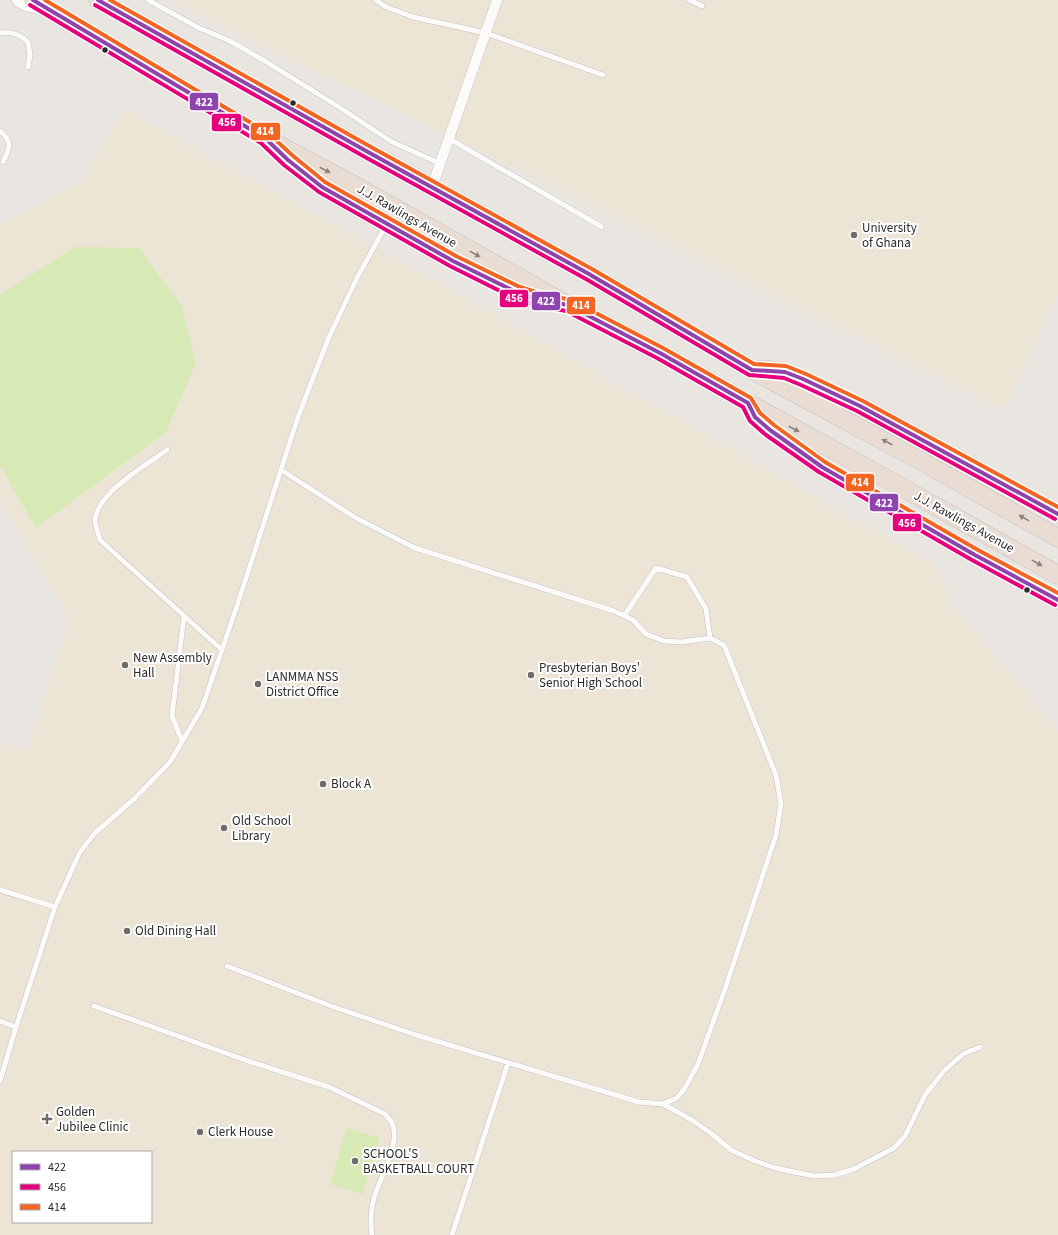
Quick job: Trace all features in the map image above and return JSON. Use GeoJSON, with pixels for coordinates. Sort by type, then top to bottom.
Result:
{"type":"FeatureCollection","features":[{"type":"Feature","properties":{"kind":"highway"},"geometry":{"type":"LineString","coordinates":[[98,0],[589,274],[752,370],[921,461],[1058,538]]}},
{"type":"Feature","properties":{"kind":"highway","name":"J.J. Rawlings Avenue"},"geometry":{"type":"LineString","coordinates":[[40,4],[265,138],[352,184],[568,305],[660,353],[748,403],[905,488],[1058,575]]}},
{"type":"Feature","properties":{"kind":"highway"},"geometry":{"type":"LineString","coordinates":[[265,138],[288,160],[322,187],[453,261],[518,293],[541,300],[568,305]]}},
{"type":"Feature","properties":{"kind":"highway"},"geometry":{"type":"LineString","coordinates":[[752,370],[768,370],[803,379],[860,406],[1058,514]]}},
{"type":"Feature","properties":{"kind":"highway"},"geometry":{"type":"LineString","coordinates":[[748,403],[755,417],[770,430],[822,467],[975,555],[1058,600]]}},
{"type":"Feature","properties":{"kind":"street"},"geometry":{"type":"LineString","coordinates":[[19,0],[26,4],[40,4]]}},
{"type":"Feature","properties":{"kind":"street"},"geometry":{"type":"LineString","coordinates":[[432,187],[497,0]]}},
{"type":"Feature","properties":{"kind":"lane"},"geometry":{"type":"LineString","coordinates":[[148,0],[265,61],[392,142],[440,163]]}},
{"type":"Feature","properties":{"kind":"lane"},"geometry":{"type":"LineString","coordinates":[[376,0],[386,7],[413,17],[486,33],[603,75]]}},
{"type":"Feature","properties":{"kind":"lane"},"geometry":{"type":"LineString","coordinates":[[689,0],[702,6]]}},
{"type":"Feature","properties":{"kind":"lane"},"geometry":{"type":"LineString","coordinates":[[0,33],[10,32],[22,36],[28,42],[30,55],[28,67]]}},
{"type":"Feature","properties":{"kind":"lane"},"geometry":{"type":"LineString","coordinates":[[0,131],[9,141],[10,146],[1,162]]}},
{"type":"Feature","properties":{"kind":"lane"},"geometry":{"type":"LineString","coordinates":[[448,138],[602,226]]}},
{"type":"Feature","properties":{"kind":"lane"},"geometry":{"type":"LineString","coordinates":[[0,1081],[55,907],[80,852],[95,833],[134,799],[170,762],[202,708],[298,417],[329,337],[356,278],[386,224]]}},
{"type":"Feature","properties":{"kind":"lane"},"geometry":{"type":"LineString","coordinates":[[167,450],[112,490],[100,506],[95,522],[100,540],[222,650]]}},
{"type":"Feature","properties":{"kind":"lane"},"geometry":{"type":"LineString","coordinates":[[281,470],[356,518],[415,548],[614,611],[633,620],[646,634],[664,641],[681,642],[710,638],[724,645],[776,775],[781,804],[776,835],[725,989],[698,1064],[685,1088],[677,1098],[663,1104]]}},
{"type":"Feature","properties":{"kind":"lane"},"geometry":{"type":"LineString","coordinates":[[624,616],[656,568],[687,577],[706,609],[710,638]]}},
{"type":"Feature","properties":{"kind":"lane"},"geometry":{"type":"LineString","coordinates":[[182,741],[172,716],[184,616]]}},
{"type":"Feature","properties":{"kind":"lane"},"geometry":{"type":"LineString","coordinates":[[0,890],[55,907]]}},
{"type":"Feature","properties":{"kind":"lane"},"geometry":{"type":"LineString","coordinates":[[227,966],[331,1006],[416,1035],[638,1102],[663,1104],[702,1127],[730,1150],[775,1168],[814,1176],[835,1174],[854,1169],[894,1148],[905,1136],[925,1095],[944,1072],[963,1054],[980,1047]]}},
{"type":"Feature","properties":{"kind":"lane"},"geometry":{"type":"LineString","coordinates":[[94,1006],[241,1058],[329,1087],[385,1114],[391,1122],[394,1134],[394,1146],[375,1194],[370,1221],[372,1235]]}},
{"type":"Feature","properties":{"kind":"lane"},"geometry":{"type":"LineString","coordinates":[[0,1021],[16,1027]]}},
{"type":"Feature","properties":{"kind":"lane"},"geometry":{"type":"LineString","coordinates":[[452,1235],[508,1063]]}},
{"type":"Feature","properties":{"kind":"shaded area","name":"University of Ghana"},"geometry":{"type":"Polygon","coordinates":[[[171,0],[1058,0],[1058,295],[1003,410],[529,174],[252,41],[171,0]]]}},
{"type":"Feature","properties":{"kind":"shaded area","name":"Presbyterian Boys' Senior High School"},"geometry":{"type":"Polygon","coordinates":[[[125,110],[374,247],[935,565],[955,610],[1058,730],[1058,1235],[0,1235],[0,742],[27,751],[70,620],[0,499],[0,224],[81,182],[125,110]]]}},
{"type":"Feature","properties":{"kind":"green space"},"geometry":{"type":"Polygon","coordinates":[[[75,247],[139,248],[181,305],[196,363],[166,432],[36,528],[0,465],[0,295],[75,247]]]}},
{"type":"Feature","properties":{"kind":"green space","name":"SCHOOL'S BASKETBALL COURT"},"geometry":{"type":"Polygon","coordinates":[[[347,1128],[380,1138],[363,1194],[330,1184],[347,1128]]]}},
{"type":"Feature","properties":{"kind":"transit line","name":"422"},"geometry":{"type":"LineString","coordinates":[[33,0],[265,138],[288,160],[322,187],[453,261],[518,293],[541,300],[568,305],[660,353],[748,403],[755,417],[770,430],[822,467],[975,555],[1058,600]]}},
{"type":"Feature","properties":{"kind":"transit line","name":"414"},"geometry":{"type":"LineString","coordinates":[[45,0],[268,133],[325,182],[456,256],[520,287],[542,294],[571,300],[663,348],[751,398],[760,413],[825,462],[978,550],[1058,593]]}},
{"type":"Feature","properties":{"kind":"transit line","name":"422"},"geometry":{"type":"LineString","coordinates":[[98,0],[589,274],[752,370],[785,372],[803,379],[860,406],[1058,514]]}},
{"type":"Feature","properties":{"kind":"transit line","name":"414"},"geometry":{"type":"LineString","coordinates":[[110,0],[592,269],[754,364],[786,366],[806,374],[863,401],[1058,507]]}},
{"type":"Feature","properties":{"kind":"transit line","name":"456"},"geometry":{"type":"LineString","coordinates":[[30,5],[261,143],[284,165],[319,192],[450,266],[516,299],[540,306],[566,311],[657,358],[743,407],[750,421],[766,435],[819,472],[972,560],[1055,605]]}},
{"type":"Feature","properties":{"kind":"transit line","name":"456"},"geometry":{"type":"LineString","coordinates":[[95,5],[586,279],[749,375],[784,378],[857,411],[1055,519]]}},
{"type":"Feature","properties":{"kind":"place","name":"University of Ghana"},"geometry":{"type":"Point","coordinates":[854,235]}},
{"type":"Feature","properties":{"kind":"place","name":"New Assembly Hall"},"geometry":{"type":"Point","coordinates":[125,665]}},
{"type":"Feature","properties":{"kind":"place","name":"Presbyterian Boys' Senior High School"},"geometry":{"type":"Point","coordinates":[531,675]}},
{"type":"Feature","properties":{"kind":"place","name":"LANMMA NSS District Office"},"geometry":{"type":"Point","coordinates":[258,684]}},
{"type":"Feature","properties":{"kind":"place","name":"Block A"},"geometry":{"type":"Point","coordinates":[323,784]}},
{"type":"Feature","properties":{"kind":"place","name":"Old School Library"},"geometry":{"type":"Point","coordinates":[224,828]}},
{"type":"Feature","properties":{"kind":"place","name":"Old Dining Hall"},"geometry":{"type":"Point","coordinates":[127,931]}},
{"type":"Feature","properties":{"kind":"place","name":"Golden Jubilee Clinic"},"geometry":{"type":"Point","coordinates":[47,1119]}},
{"type":"Feature","properties":{"kind":"place","name":"Clerk House"},"geometry":{"type":"Point","coordinates":[200,1132]}},
{"type":"Feature","properties":{"kind":"place","name":"SCHOOL'S BASKETBALL COURT"},"geometry":{"type":"Point","coordinates":[355,1161]}}]}
